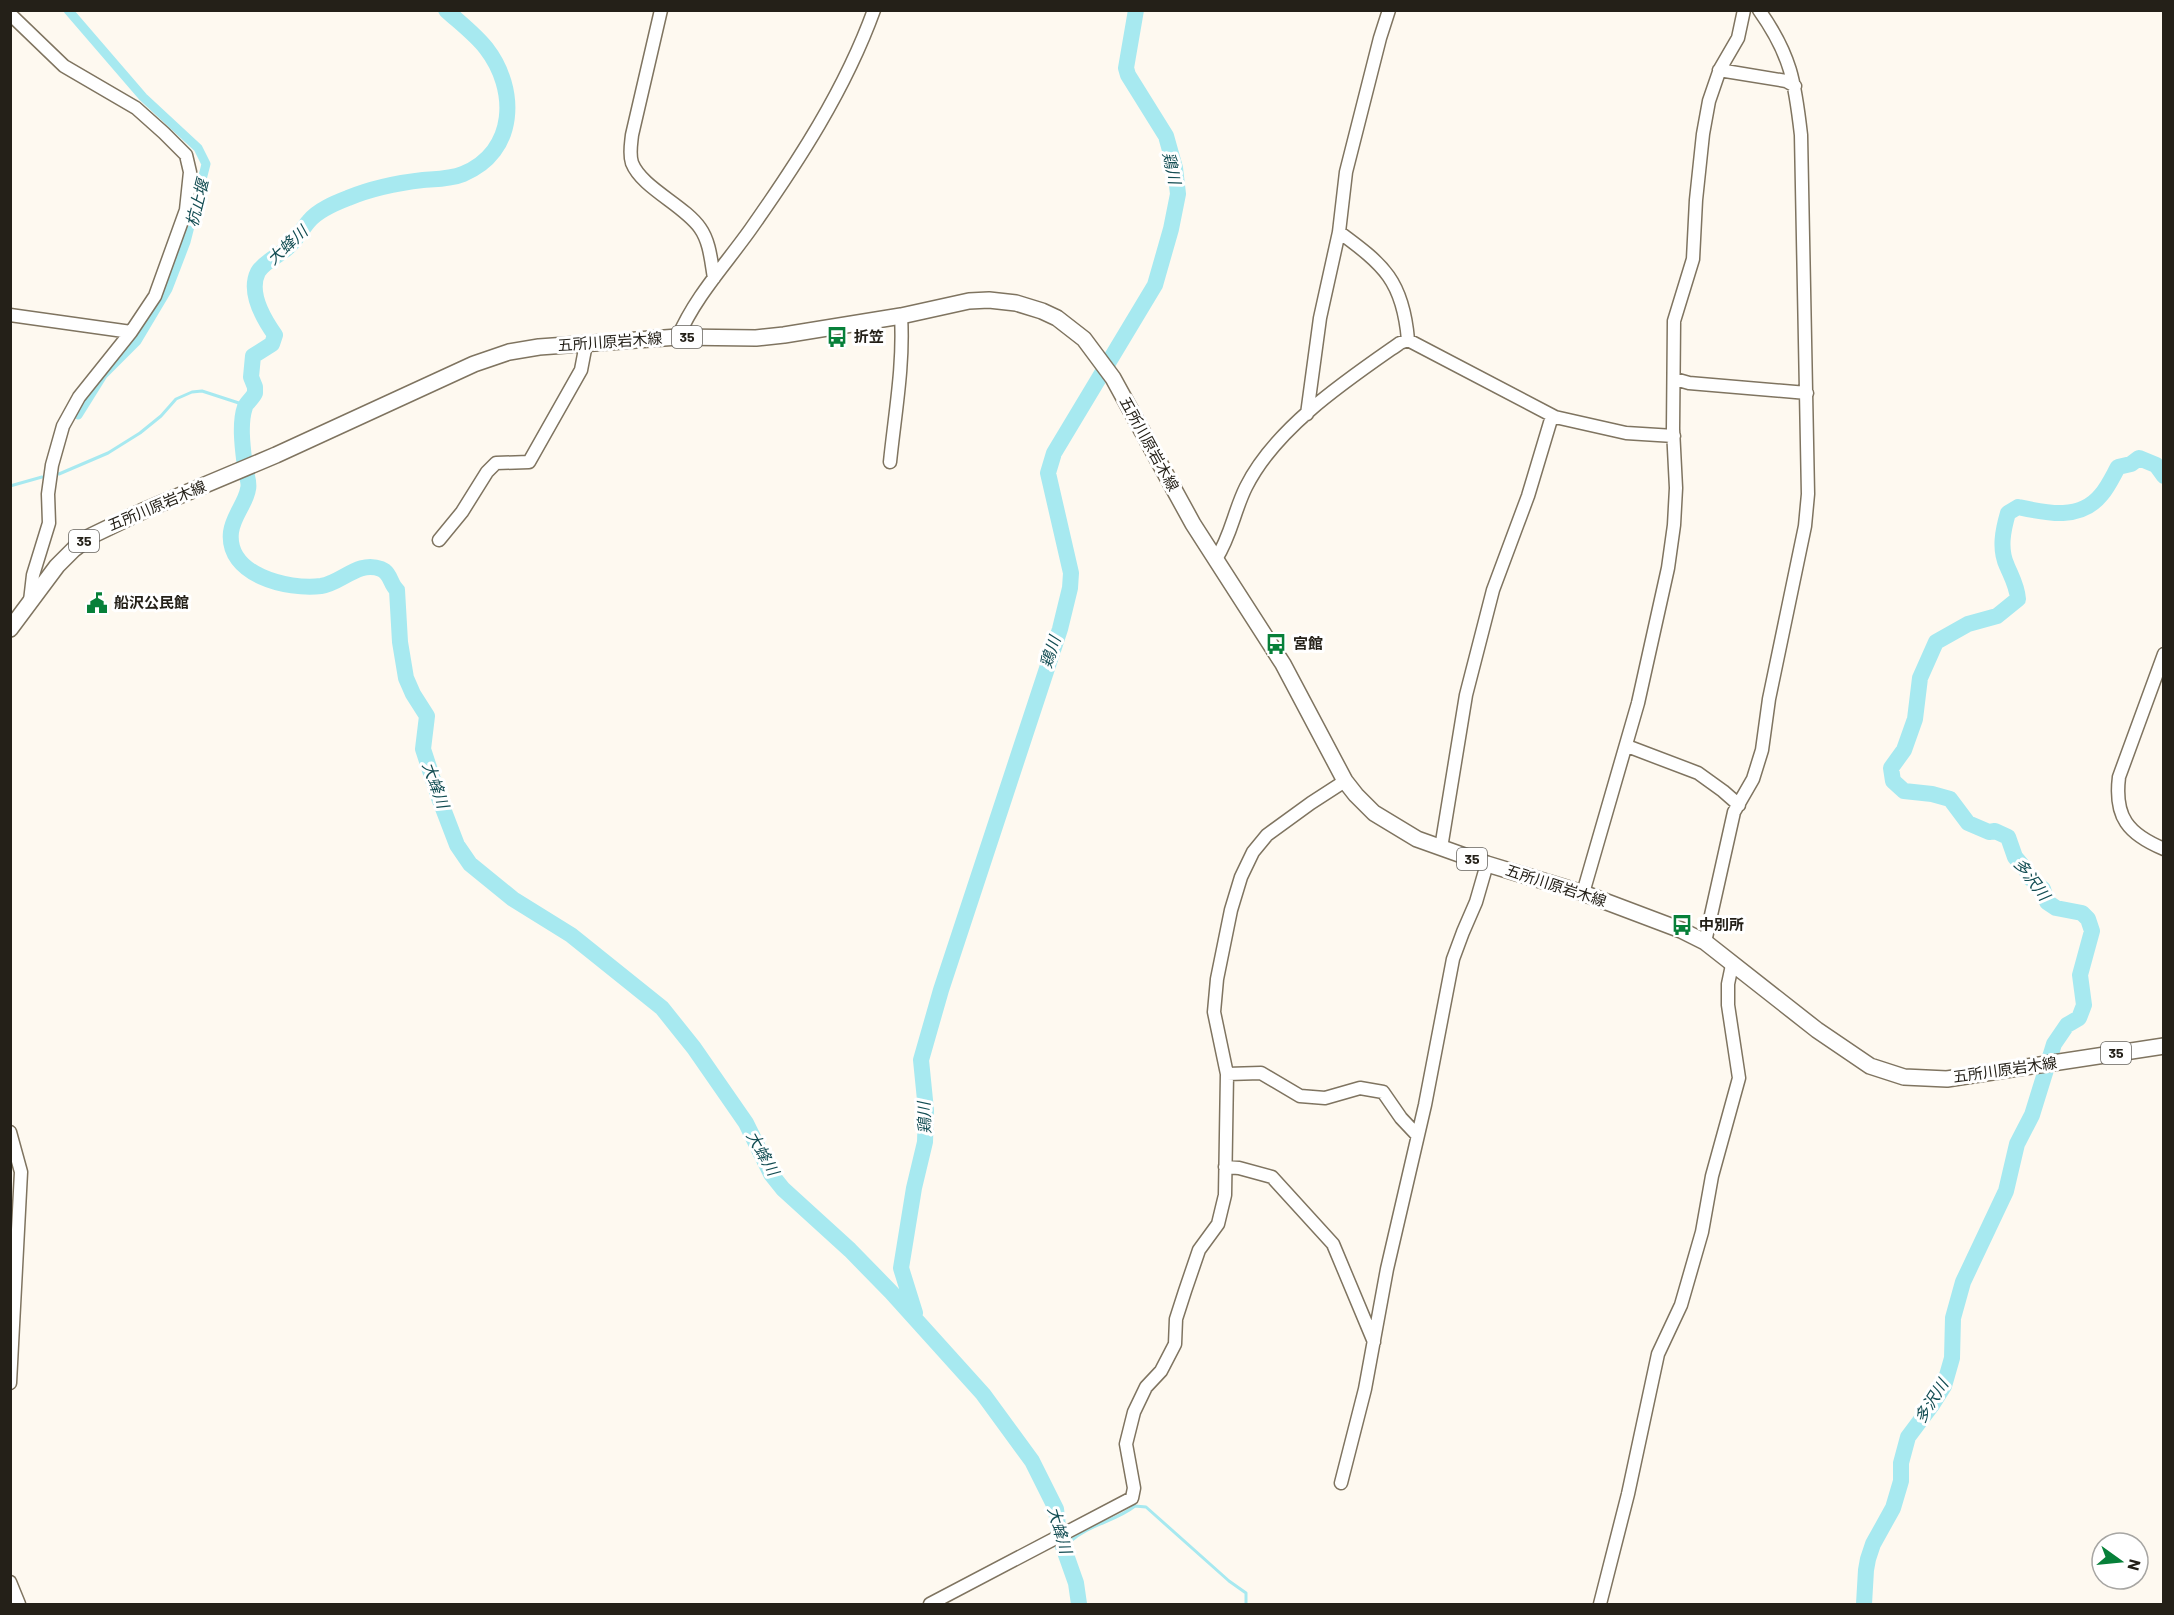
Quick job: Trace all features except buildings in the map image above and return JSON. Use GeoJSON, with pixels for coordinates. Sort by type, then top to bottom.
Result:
{"type":"FeatureCollection","features":[{"type":"Feature","properties":{"kind":"main road","name":"五所川原岩木線"},"geometry":{"type":"LineString","coordinates":[[10,629],[57,566],[91,536],[142,511],[276,455],[474,364],[509,352],[539,347],[678,337],[784,336],[969,302],[989,300],[1016,303],[1057,318],[1084,339],[1098,356],[1113,378],[1188,514],[1304,700],[1345,781],[1374,813],[1417,839],[1487,864],[1583,893],[1659,921],[1705,942],[1850,1054],[1870,1066],[1887,1072],[1920,1079],[1947,1079],[2163,1046]]}},
{"type":"Feature","properties":{"kind":"street"},"geometry":{"type":"LineString","coordinates":[[661,10],[632,135],[630,153],[636,171],[690,216],[700,228],[707,241],[714,278]]}},
{"type":"Feature","properties":{"kind":"street"},"geometry":{"type":"LineString","coordinates":[[678,337],[686,318],[771,200],[815,134],[850,66],[874,10]]}},
{"type":"Feature","properties":{"kind":"street"},"geometry":{"type":"LineString","coordinates":[[1307,414],[1320,318],[1339,232],[1346,172],[1389,10]]}},
{"type":"Feature","properties":{"kind":"street"},"geometry":{"type":"LineString","coordinates":[[1583,893],[1617,771],[1627,746],[1652,646],[1668,568],[1676,488],[1674,321],[1693,259],[1696,200],[1709,101],[1719,70],[1738,39],[1744,10]]}},
{"type":"Feature","properties":{"kind":"street"},"geometry":{"type":"LineString","coordinates":[[1705,942],[1734,812],[1753,779],[1762,750],[1769,699],[1805,526],[1808,494],[1801,135],[1796,86],[1788,59],[1759,10]]}},
{"type":"Feature","properties":{"kind":"street"},"geometry":{"type":"LineString","coordinates":[[10,14],[64,66],[136,108],[186,155],[190,172],[186,210],[156,296],[80,397],[63,426],[52,465],[48,494],[49,523],[33,575],[30,601]]}},
{"type":"Feature","properties":{"kind":"street"},"geometry":{"type":"LineString","coordinates":[[1719,70],[1786,81],[1796,86]]}},
{"type":"Feature","properties":{"kind":"street"},"geometry":{"type":"LineString","coordinates":[[1339,232],[1367,252],[1389,274],[1399,293],[1406,319],[1408,340]]}},
{"type":"Feature","properties":{"kind":"street"},"geometry":{"type":"LineString","coordinates":[[10,315],[130,332]]}},
{"type":"Feature","properties":{"kind":"street"},"geometry":{"type":"LineString","coordinates":[[890,462],[902,369],[901,316]]}},
{"type":"Feature","properties":{"kind":"street"},"geometry":{"type":"LineString","coordinates":[[1216,559],[1227,543],[1246,486],[1276,443],[1320,400],[1400,343],[1408,340],[1552,416],[1626,433],[1674,436]]}},
{"type":"Feature","properties":{"kind":"street"},"geometry":{"type":"LineString","coordinates":[[439,540],[462,513],[487,472],[496,463],[529,462],[581,370],[586,344]]}},
{"type":"Feature","properties":{"kind":"street"},"geometry":{"type":"LineString","coordinates":[[1675,379],[1689,383],[1807,393]]}},
{"type":"Feature","properties":{"kind":"street"},"geometry":{"type":"LineString","coordinates":[[1441,848],[1466,694],[1493,590],[1528,496],[1552,416]]}},
{"type":"Feature","properties":{"kind":"street"},"geometry":{"type":"LineString","coordinates":[[2163,654],[2119,777],[2117,793],[2123,818],[2133,832],[2163,849]]}},
{"type":"Feature","properties":{"kind":"street"},"geometry":{"type":"LineString","coordinates":[[1627,746],[1698,773],[1723,790],[1739,805]]}},
{"type":"Feature","properties":{"kind":"street"},"geometry":{"type":"LineString","coordinates":[[930,1605],[1052,1538],[1132,1498],[1134,1488],[1126,1444],[1134,1412],[1146,1387],[1161,1371],[1175,1344],[1176,1319],[1199,1250],[1218,1224],[1225,1195],[1227,1074],[1214,1012],[1217,980],[1231,910],[1241,877],[1253,852],[1268,836],[1311,803],[1345,781]]}},
{"type":"Feature","properties":{"kind":"street"},"geometry":{"type":"LineString","coordinates":[[1341,1483],[1365,1389],[1387,1269],[1425,1105],[1453,959],[1476,902],[1487,864]]}},
{"type":"Feature","properties":{"kind":"street"},"geometry":{"type":"LineString","coordinates":[[1600,1605],[1628,1494],[1658,1354],[1681,1305],[1702,1232],[1712,1176],[1739,1078],[1728,1005],[1728,984],[1732,965]]}},
{"type":"Feature","properties":{"kind":"street"},"geometry":{"type":"LineString","coordinates":[[1227,1074],[1261,1073],[1300,1096],[1325,1098],[1360,1088],[1383,1092],[1401,1118],[1417,1135]]}},
{"type":"Feature","properties":{"kind":"street"},"geometry":{"type":"LineString","coordinates":[[10,1132],[21,1172],[10,1383]]}},
{"type":"Feature","properties":{"kind":"street"},"geometry":{"type":"LineString","coordinates":[[1225,1167],[1239,1168],[1272,1177],[1333,1244],[1374,1342]]}},
{"type":"Feature","properties":{"kind":"street"},"geometry":{"type":"LineString","coordinates":[[10,1582],[19,1605]]}},
{"type":"Feature","properties":{"kind":"waterway","name":"杭止堰"},"geometry":{"type":"LineString","coordinates":[[68,10],[143,97],[198,148],[206,164],[186,242],[168,289],[137,341],[103,375],[78,415]]}},
{"type":"Feature","properties":{"kind":"waterway","name":"大蜂川"},"geometry":{"type":"LineString","coordinates":[[446,10],[482,43],[496,64],[504,82],[507,100],[507,118],[502,135],[494,151],[481,164],[463,174],[385,186],[357,194],[327,207],[306,224],[290,246],[267,262],[258,272],[255,280],[258,305],[275,335],[272,344],[253,356],[251,377],[255,393],[245,407],[242,429],[248,487],[232,526],[232,547],[238,559],[248,569],[261,577],[292,585],[321,586],[365,567],[381,569],[387,573],[397,590],[400,642],[406,678],[427,716],[423,749],[457,845],[470,864],[513,899],[571,935],[662,1008],[694,1048],[746,1123],[771,1174],[783,1189],[850,1250],[891,1292],[983,1394],[1032,1461],[1056,1509],[1059,1535],[1076,1583],[1079,1604]]}},
{"type":"Feature","properties":{"kind":"waterway","name":"鶏川"},"geometry":{"type":"LineString","coordinates":[[915,1313],[901,1268],[914,1188],[925,1142],[926,1110],[921,1060],[941,990],[1060,629],[1070,588],[1071,573],[1048,473],[1054,453],[1155,285],[1178,194],[1175,168],[1166,136],[1128,75],[1126,68],[1136,10]]}},
{"type":"Feature","properties":{"kind":"waterway"},"geometry":{"type":"LineString","coordinates":[[59,474],[108,453],[140,433],[161,416],[176,399],[192,392],[202,391],[245,405]]}},
{"type":"Feature","properties":{"kind":"waterway","name":"多沢川"},"geometry":{"type":"LineString","coordinates":[[1864,1604],[1868,1559],[1873,1544],[1893,1508],[1901,1481],[1901,1463],[1908,1437],[1944,1386],[1952,1358],[1953,1318],[1963,1282],[2006,1191],[2017,1144],[2032,1115],[2054,1044],[2067,1025],[2079,1018],[2084,1005],[2080,975],[2092,931],[2088,919],[2082,913],[2056,908],[2047,902],[2043,889],[2030,878],[2015,857],[2008,837],[1968,823],[1950,799],[1932,794],[1904,791],[1893,781],[1891,768],[1904,750],[1915,719],[1920,678],[1936,642],[1968,624],[1997,616],[2018,599],[2002,546],[2008,513],[2018,507],[2051,513],[2083,509],[2101,495],[2118,467],[2131,464],[2139,458],[2156,465],[2164,476]]}},
{"type":"Feature","properties":{"kind":"waterway"},"geometry":{"type":"LineString","coordinates":[[10,486],[42,477]]}},
{"type":"Feature","properties":{"kind":"waterway"},"geometry":{"type":"LineString","coordinates":[[1068,1536],[1071,1541],[1135,1506],[1146,1507],[1229,1581],[1246,1593],[1246,1604]]}},
{"type":"Feature","properties":{"kind":"waterway","name":"大蜂川"},"geometry":{"type":"LineString","coordinates":[[1056,1509],[1065,1530]]}},
{"type":"Feature","properties":{"kind":"place","name":"折笠"},"geometry":{"type":"Point","coordinates":[837,337]}},
{"type":"Feature","properties":{"kind":"place","name":"船沢公民館"},"geometry":{"type":"Point","coordinates":[97,603]}},
{"type":"Feature","properties":{"kind":"place","name":"宮館"},"geometry":{"type":"Point","coordinates":[1276,644]}},
{"type":"Feature","properties":{"kind":"place","name":"中別所"},"geometry":{"type":"Point","coordinates":[1682,925]}}]}
